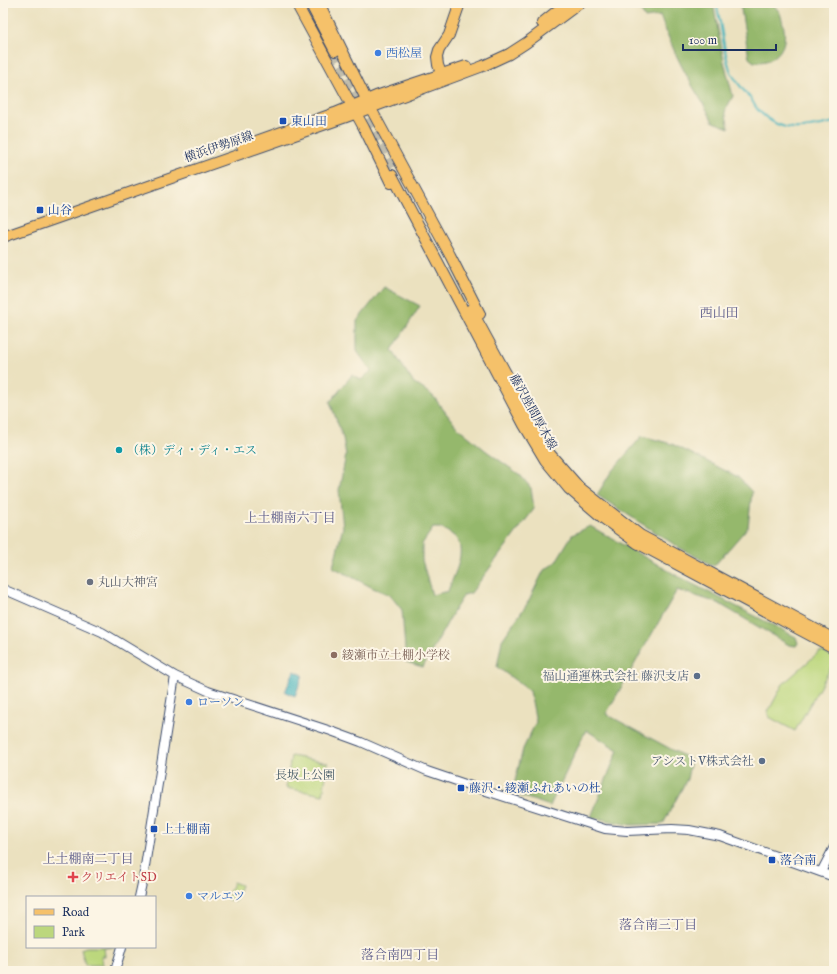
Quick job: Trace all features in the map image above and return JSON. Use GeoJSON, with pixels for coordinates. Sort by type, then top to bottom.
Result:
{"type":"FeatureCollection","features":[{"type":"Feature","properties":{"kind":"main road"},"geometry":{"type":"LineString","coordinates":[[296,3],[376,151],[403,209],[464,324],[473,338],[494,360]]}},
{"type":"Feature","properties":{"kind":"main road"},"geometry":{"type":"LineString","coordinates":[[302,3],[332,53],[310,3]]}},
{"type":"Feature","properties":{"kind":"main road"},"geometry":{"type":"LineString","coordinates":[[319,3],[368,104],[450,255],[484,323],[494,360]]}},
{"type":"Feature","properties":{"kind":"main road"},"geometry":{"type":"LineString","coordinates":[[442,78],[437,57],[439,50],[449,35],[460,3]]}},
{"type":"Feature","properties":{"kind":"main road","name":"横浜伊勢原線"},"geometry":{"type":"LineString","coordinates":[[442,78],[509,46],[540,25],[567,3]]}},
{"type":"Feature","properties":{"kind":"main road","name":"横浜伊勢原線"},"geometry":{"type":"LineString","coordinates":[[3,237],[368,104],[442,78],[483,66],[509,54],[526,43],[580,3]]}},
{"type":"Feature","properties":{"kind":"main road","name":"横浜伊勢原線"},"geometry":{"type":"LineString","coordinates":[[3,232],[353,110]]}},
{"type":"Feature","properties":{"kind":"main road","name":"藤沢座間厚木線"},"geometry":{"type":"LineString","coordinates":[[395,173],[494,360],[524,425],[545,460],[569,489],[604,519],[637,543],[834,648]]}},
{"type":"Feature","properties":{"kind":"main road","name":"藤沢座間厚木線"},"geometry":{"type":"LineString","coordinates":[[494,360],[509,381],[550,454],[574,482],[591,497],[640,535],[834,639]]}},
{"type":"Feature","properties":{"kind":"street"},"geometry":{"type":"LineString","coordinates":[[3,589],[102,632],[175,676],[217,695],[361,742],[427,771],[609,830],[627,831],[672,829],[703,832],[727,838],[834,877]]}},
{"type":"Feature","properties":{"kind":"street"},"geometry":{"type":"LineString","coordinates":[[139,896],[175,676]]}},
{"type":"Feature","properties":{"kind":"street"},"geometry":{"type":"LineString","coordinates":[[821,872],[834,847]]}},
{"type":"Feature","properties":{"kind":"street"},"geometry":{"type":"LineString","coordinates":[[115,971],[122,948]]}},
{"type":"Feature","properties":{"kind":"green space"},"geometry":{"type":"Polygon","coordinates":[[[636,3],[713,3],[724,62],[733,96],[725,111],[729,128],[713,122],[679,61],[660,16],[645,18],[636,3]]]}},
{"type":"Feature","properties":{"kind":"green space"},"geometry":{"type":"Polygon","coordinates":[[[740,3],[773,3],[780,13],[784,27],[783,45],[780,51],[769,60],[764,62],[754,62],[749,58],[740,3]]]}},
{"type":"Feature","properties":{"kind":"green space"},"geometry":{"type":"Polygon","coordinates":[[[384,287],[420,306],[392,350],[413,382],[433,396],[456,426],[485,450],[520,475],[531,488],[534,509],[471,593],[464,595],[423,667],[406,662],[402,610],[390,595],[373,588],[333,567],[343,527],[339,490],[346,455],[343,438],[330,402],[352,375],[361,380],[371,371],[357,351],[357,321],[384,287]],[[433,528],[422,544],[422,560],[432,595],[448,591],[460,556],[460,548],[454,536],[441,528],[433,528]]]}},
{"type":"Feature","properties":{"kind":"green space"},"geometry":{"type":"Polygon","coordinates":[[[642,436],[672,444],[738,477],[752,492],[748,527],[714,566],[680,548],[597,495],[611,472],[642,436]]]}},
{"type":"Feature","properties":{"kind":"green space"},"geometry":{"type":"Polygon","coordinates":[[[590,526],[683,579],[796,637],[798,643],[796,646],[789,645],[718,603],[677,590],[606,714],[691,760],[687,779],[663,824],[630,825],[591,817],[618,750],[586,730],[550,806],[512,793],[523,749],[536,722],[530,691],[497,667],[502,640],[527,604],[544,570],[555,563],[572,535],[590,526]]]}},
{"type":"Feature","properties":{"kind":"green space"},"geometry":{"type":"Polygon","coordinates":[[[823,651],[834,658],[834,662],[795,731],[769,717],[768,712],[783,684],[819,652],[823,651]]]}},
{"type":"Feature","properties":{"kind":"green space","name":"長坂上公園"},"geometry":{"type":"Polygon","coordinates":[[[291,756],[328,763],[323,795],[286,788],[291,756]]]}},
{"type":"Feature","properties":{"kind":"green space"},"geometry":{"type":"Polygon","coordinates":[[[233,882],[241,885],[235,902],[227,899],[233,882]]]}},
{"type":"Feature","properties":{"kind":"green space"},"geometry":{"type":"Polygon","coordinates":[[[104,948],[105,956],[101,956],[102,965],[85,965],[81,949],[104,948]]]}},
{"type":"Feature","properties":{"kind":"water"},"geometry":{"type":"Polygon","coordinates":[[[294,671],[303,675],[295,696],[285,692],[294,671]]]}},
{"type":"Feature","properties":{"kind":"waterway"},"geometry":{"type":"LineString","coordinates":[[716,3],[726,56],[731,72],[756,108],[769,119],[786,127],[804,128],[834,122]]}},
{"type":"Feature","properties":{"kind":"tunnel"},"geometry":{"type":"LineString","coordinates":[[335,51],[397,172]]}},
{"type":"Feature","properties":{"kind":"place","name":"西松屋"},"geometry":{"type":"Point","coordinates":[378,53]}},
{"type":"Feature","properties":{"kind":"place","name":"東山田"},"geometry":{"type":"Point","coordinates":[283,121]}},
{"type":"Feature","properties":{"kind":"place","name":"山谷"},"geometry":{"type":"Point","coordinates":[40,210]}},
{"type":"Feature","properties":{"kind":"place","name":"（株）ディ・ディ・エス"},"geometry":{"type":"Point","coordinates":[119,450]}},
{"type":"Feature","properties":{"kind":"place","name":"丸山大神宮"},"geometry":{"type":"Point","coordinates":[90,582]}},
{"type":"Feature","properties":{"kind":"place","name":"綾瀬市立土棚小学校"},"geometry":{"type":"Point","coordinates":[334,655]}},
{"type":"Feature","properties":{"kind":"place","name":"福山通運株式会社 藤沢支店"},"geometry":{"type":"Point","coordinates":[697,676]}},
{"type":"Feature","properties":{"kind":"place","name":"ローソン"},"geometry":{"type":"Point","coordinates":[189,702]}},
{"type":"Feature","properties":{"kind":"place","name":"アシストV株式会社"},"geometry":{"type":"Point","coordinates":[762,761]}},
{"type":"Feature","properties":{"kind":"place","name":"藤沢・綾瀬ふれあいの杜"},"geometry":{"type":"Point","coordinates":[461,788]}},
{"type":"Feature","properties":{"kind":"place","name":"上土棚南"},"geometry":{"type":"Point","coordinates":[154,829]}},
{"type":"Feature","properties":{"kind":"place","name":"落合南"},"geometry":{"type":"Point","coordinates":[772,860]}},
{"type":"Feature","properties":{"kind":"place","name":"クリエイトSD"},"geometry":{"type":"Point","coordinates":[73,877]}},
{"type":"Feature","properties":{"kind":"place","name":"マルエツ"},"geometry":{"type":"Point","coordinates":[189,896]}},
{"type":"Feature","properties":{"kind":"district","name":"西山田"},"geometry":{"type":"Point","coordinates":[719,313]}},
{"type":"Feature","properties":{"kind":"district","name":"上土棚南六丁目"},"geometry":{"type":"Point","coordinates":[290,518]}},
{"type":"Feature","properties":{"kind":"district","name":"上土棚南二丁目"},"geometry":{"type":"Point","coordinates":[88,859]}},
{"type":"Feature","properties":{"kind":"district","name":"落合南三丁目"},"geometry":{"type":"Point","coordinates":[658,925]}},
{"type":"Feature","properties":{"kind":"district","name":"落合南四丁目"},"geometry":{"type":"Point","coordinates":[400,955]}}]}
